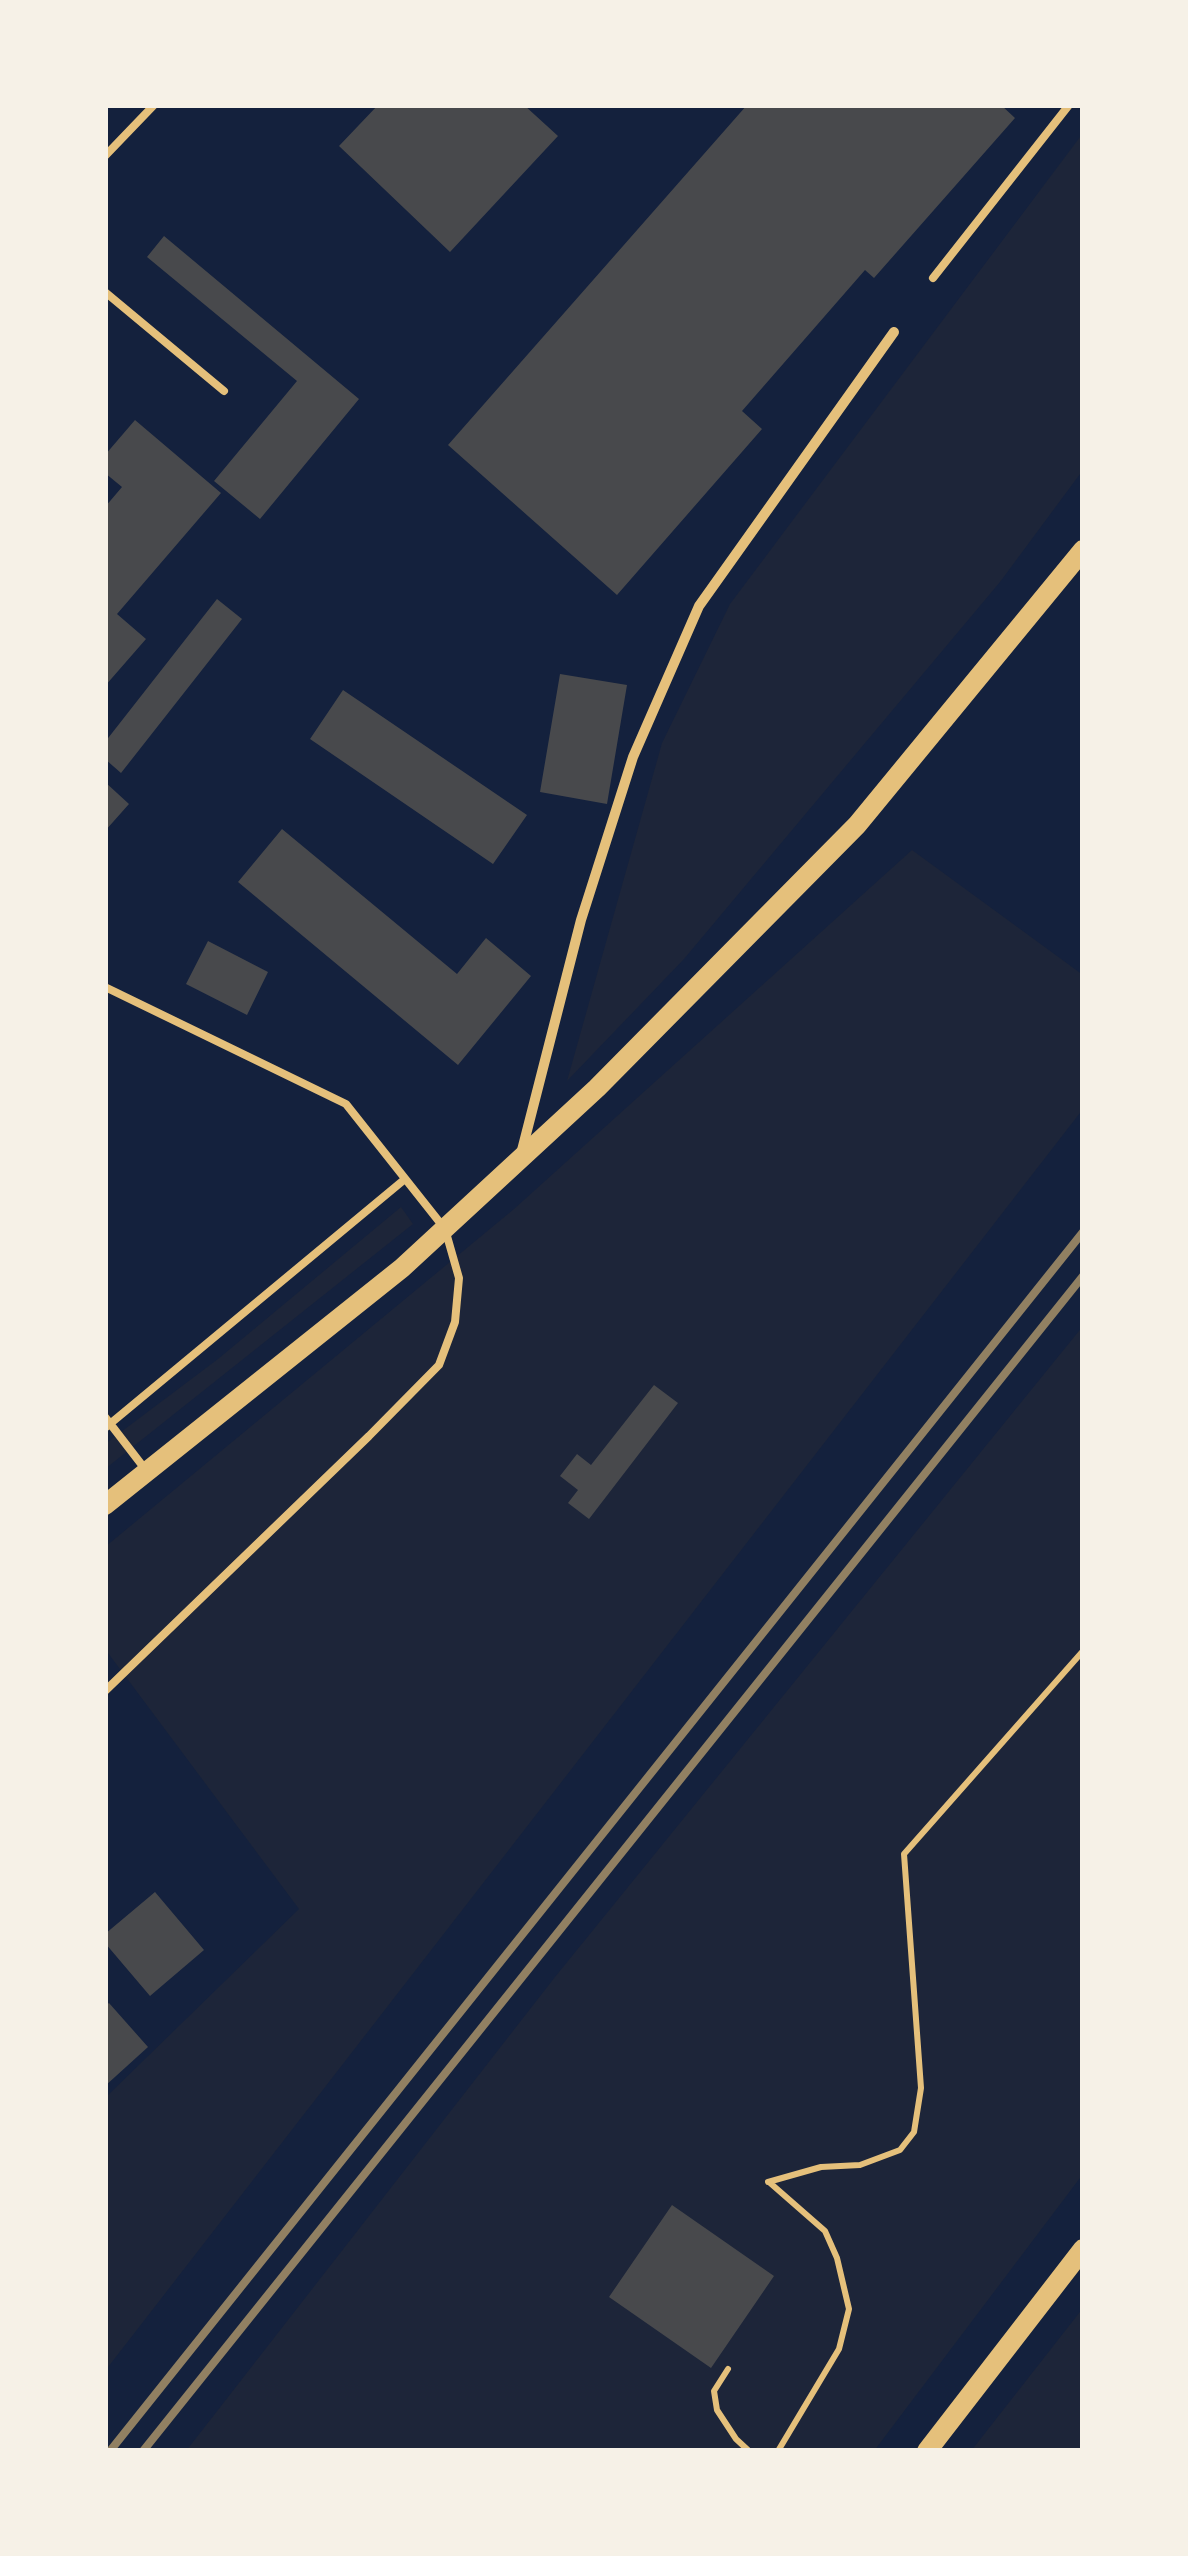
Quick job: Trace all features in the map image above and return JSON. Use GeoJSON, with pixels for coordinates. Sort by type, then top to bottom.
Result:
{"type":"FeatureCollection","features":[{"type":"Feature","properties":{"kind":"main road"},"geometry":{"type":"LineString","coordinates":[[105,1505],[402,1268],[597,1088],[858,826],[1083,550]]}},
{"type":"Feature","properties":{"kind":"main road"},"geometry":{"type":"LineString","coordinates":[[926,2451],[1083,2248]]}},
{"type":"Feature","properties":{"kind":"street"},"geometry":{"type":"LineString","coordinates":[[519,1161],[580,920],[633,757],[699,606],[894,332]]}},
{"type":"Feature","properties":{"kind":"lane"},"geometry":{"type":"LineString","coordinates":[[105,156],[154,105]]}},
{"type":"Feature","properties":{"kind":"lane"},"geometry":{"type":"LineString","coordinates":[[932,278],[1069,105]]}},
{"type":"Feature","properties":{"kind":"lane"},"geometry":{"type":"LineString","coordinates":[[105,292],[224,391]]}},
{"type":"Feature","properties":{"kind":"lane"},"geometry":{"type":"LineString","coordinates":[[105,987],[346,1104],[445,1229],[459,1278],[455,1322],[439,1365],[105,1692]]}},
{"type":"Feature","properties":{"kind":"lane"},"geometry":{"type":"LineString","coordinates":[[147,1471],[107,1423],[405,1179]]}},
{"type":"Feature","properties":{"kind":"path"},"geometry":{"type":"LineString","coordinates":[[778,2451],[839,2349],[849,2309],[826,2231],[768,2182],[821,2168],[860,2165],[900,2150],[914,2132],[921,2088],[904,1854],[1083,1651]]}},
{"type":"Feature","properties":{"kind":"path"},"geometry":{"type":"LineString","coordinates":[[728,2369],[714,2391],[717,2410],[748,2451]]}},
{"type":"Feature","properties":{"kind":"shaded area"},"geometry":{"type":"Polygon","coordinates":[[[1083,133],[1083,470],[1000,582],[684,959],[567,1081],[662,743],[730,604],[1083,133]]]}},
{"type":"Feature","properties":{"kind":"shaded area"},"geometry":{"type":"Polygon","coordinates":[[[912,850],[1083,975],[1083,1109],[105,2371],[105,2098],[299,1909],[105,1649],[105,1547],[514,1209],[912,850]]]}},
{"type":"Feature","properties":{"kind":"shaded area"},"geometry":{"type":"Polygon","coordinates":[[[401,1207],[413,1224],[105,1469],[105,1444],[218,1359],[401,1207]]]}},
{"type":"Feature","properties":{"kind":"shaded area"},"geometry":{"type":"Polygon","coordinates":[[[1083,1326],[1083,2174],[874,2451],[186,2451],[555,1977],[1083,1326]]]}},
{"type":"Feature","properties":{"kind":"shaded area"},"geometry":{"type":"Polygon","coordinates":[[[1083,2308],[1083,2451],[971,2451],[1083,2308]]]}},
{"type":"Feature","properties":{"kind":"building"},"geometry":{"type":"Polygon","coordinates":[[[378,105],[524,105],[558,136],[450,252],[339,146],[378,105]]]}},
{"type":"Feature","properties":{"kind":"building"},"geometry":{"type":"Polygon","coordinates":[[[747,105],[1001,105],[1015,118],[874,278],[865,270],[742,411],[762,429],[617,595],[448,445],[747,105]]]}},
{"type":"Feature","properties":{"kind":"building"},"geometry":{"type":"Polygon","coordinates":[[[164,236],[359,399],[260,519],[214,481],[297,381],[147,257],[164,236]]]}},
{"type":"Feature","properties":{"kind":"building"},"geometry":{"type":"Polygon","coordinates":[[[135,420],[221,493],[117,614],[146,639],[105,686],[105,507],[122,487],[105,473],[105,455],[135,420]]]}},
{"type":"Feature","properties":{"kind":"building"},"geometry":{"type":"Polygon","coordinates":[[[217,599],[242,619],[121,773],[105,759],[105,742],[217,599]]]}},
{"type":"Feature","properties":{"kind":"building"},"geometry":{"type":"Polygon","coordinates":[[[560,674],[627,685],[607,804],[540,792],[560,674]]]}},
{"type":"Feature","properties":{"kind":"building"},"geometry":{"type":"Polygon","coordinates":[[[343,690],[527,815],[493,864],[310,739],[343,690]]]}},
{"type":"Feature","properties":{"kind":"building"},"geometry":{"type":"Polygon","coordinates":[[[105,782],[129,804],[105,831],[105,782]]]}},
{"type":"Feature","properties":{"kind":"building"},"geometry":{"type":"Polygon","coordinates":[[[282,829],[457,974],[486,938],[531,976],[458,1065],[238,882],[282,829]]]}},
{"type":"Feature","properties":{"kind":"building"},"geometry":{"type":"Polygon","coordinates":[[[208,941],[268,972],[247,1015],[186,984],[208,941]]]}},
{"type":"Feature","properties":{"kind":"building"},"geometry":{"type":"Polygon","coordinates":[[[654,1385],[678,1403],[589,1519],[568,1503],[578,1490],[560,1476],[577,1454],[591,1465],[654,1385]]]}},
{"type":"Feature","properties":{"kind":"building"},"geometry":{"type":"Polygon","coordinates":[[[155,1892],[204,1950],[150,1996],[105,1943],[105,1934],[155,1892]]]}},
{"type":"Feature","properties":{"kind":"building"},"geometry":{"type":"Polygon","coordinates":[[[109,2003],[148,2047],[105,2086],[105,2006],[109,2003]]]}},
{"type":"Feature","properties":{"kind":"building"},"geometry":{"type":"Polygon","coordinates":[[[672,2205],[774,2276],[711,2368],[609,2297],[672,2205]]]}},
{"type":"Feature","properties":{"kind":"railway"},"geometry":{"type":"LineString","coordinates":[[110,2451],[1083,1232]]}},
{"type":"Feature","properties":{"kind":"railway"},"geometry":{"type":"LineString","coordinates":[[143,2451],[1083,1276]]}}]}
